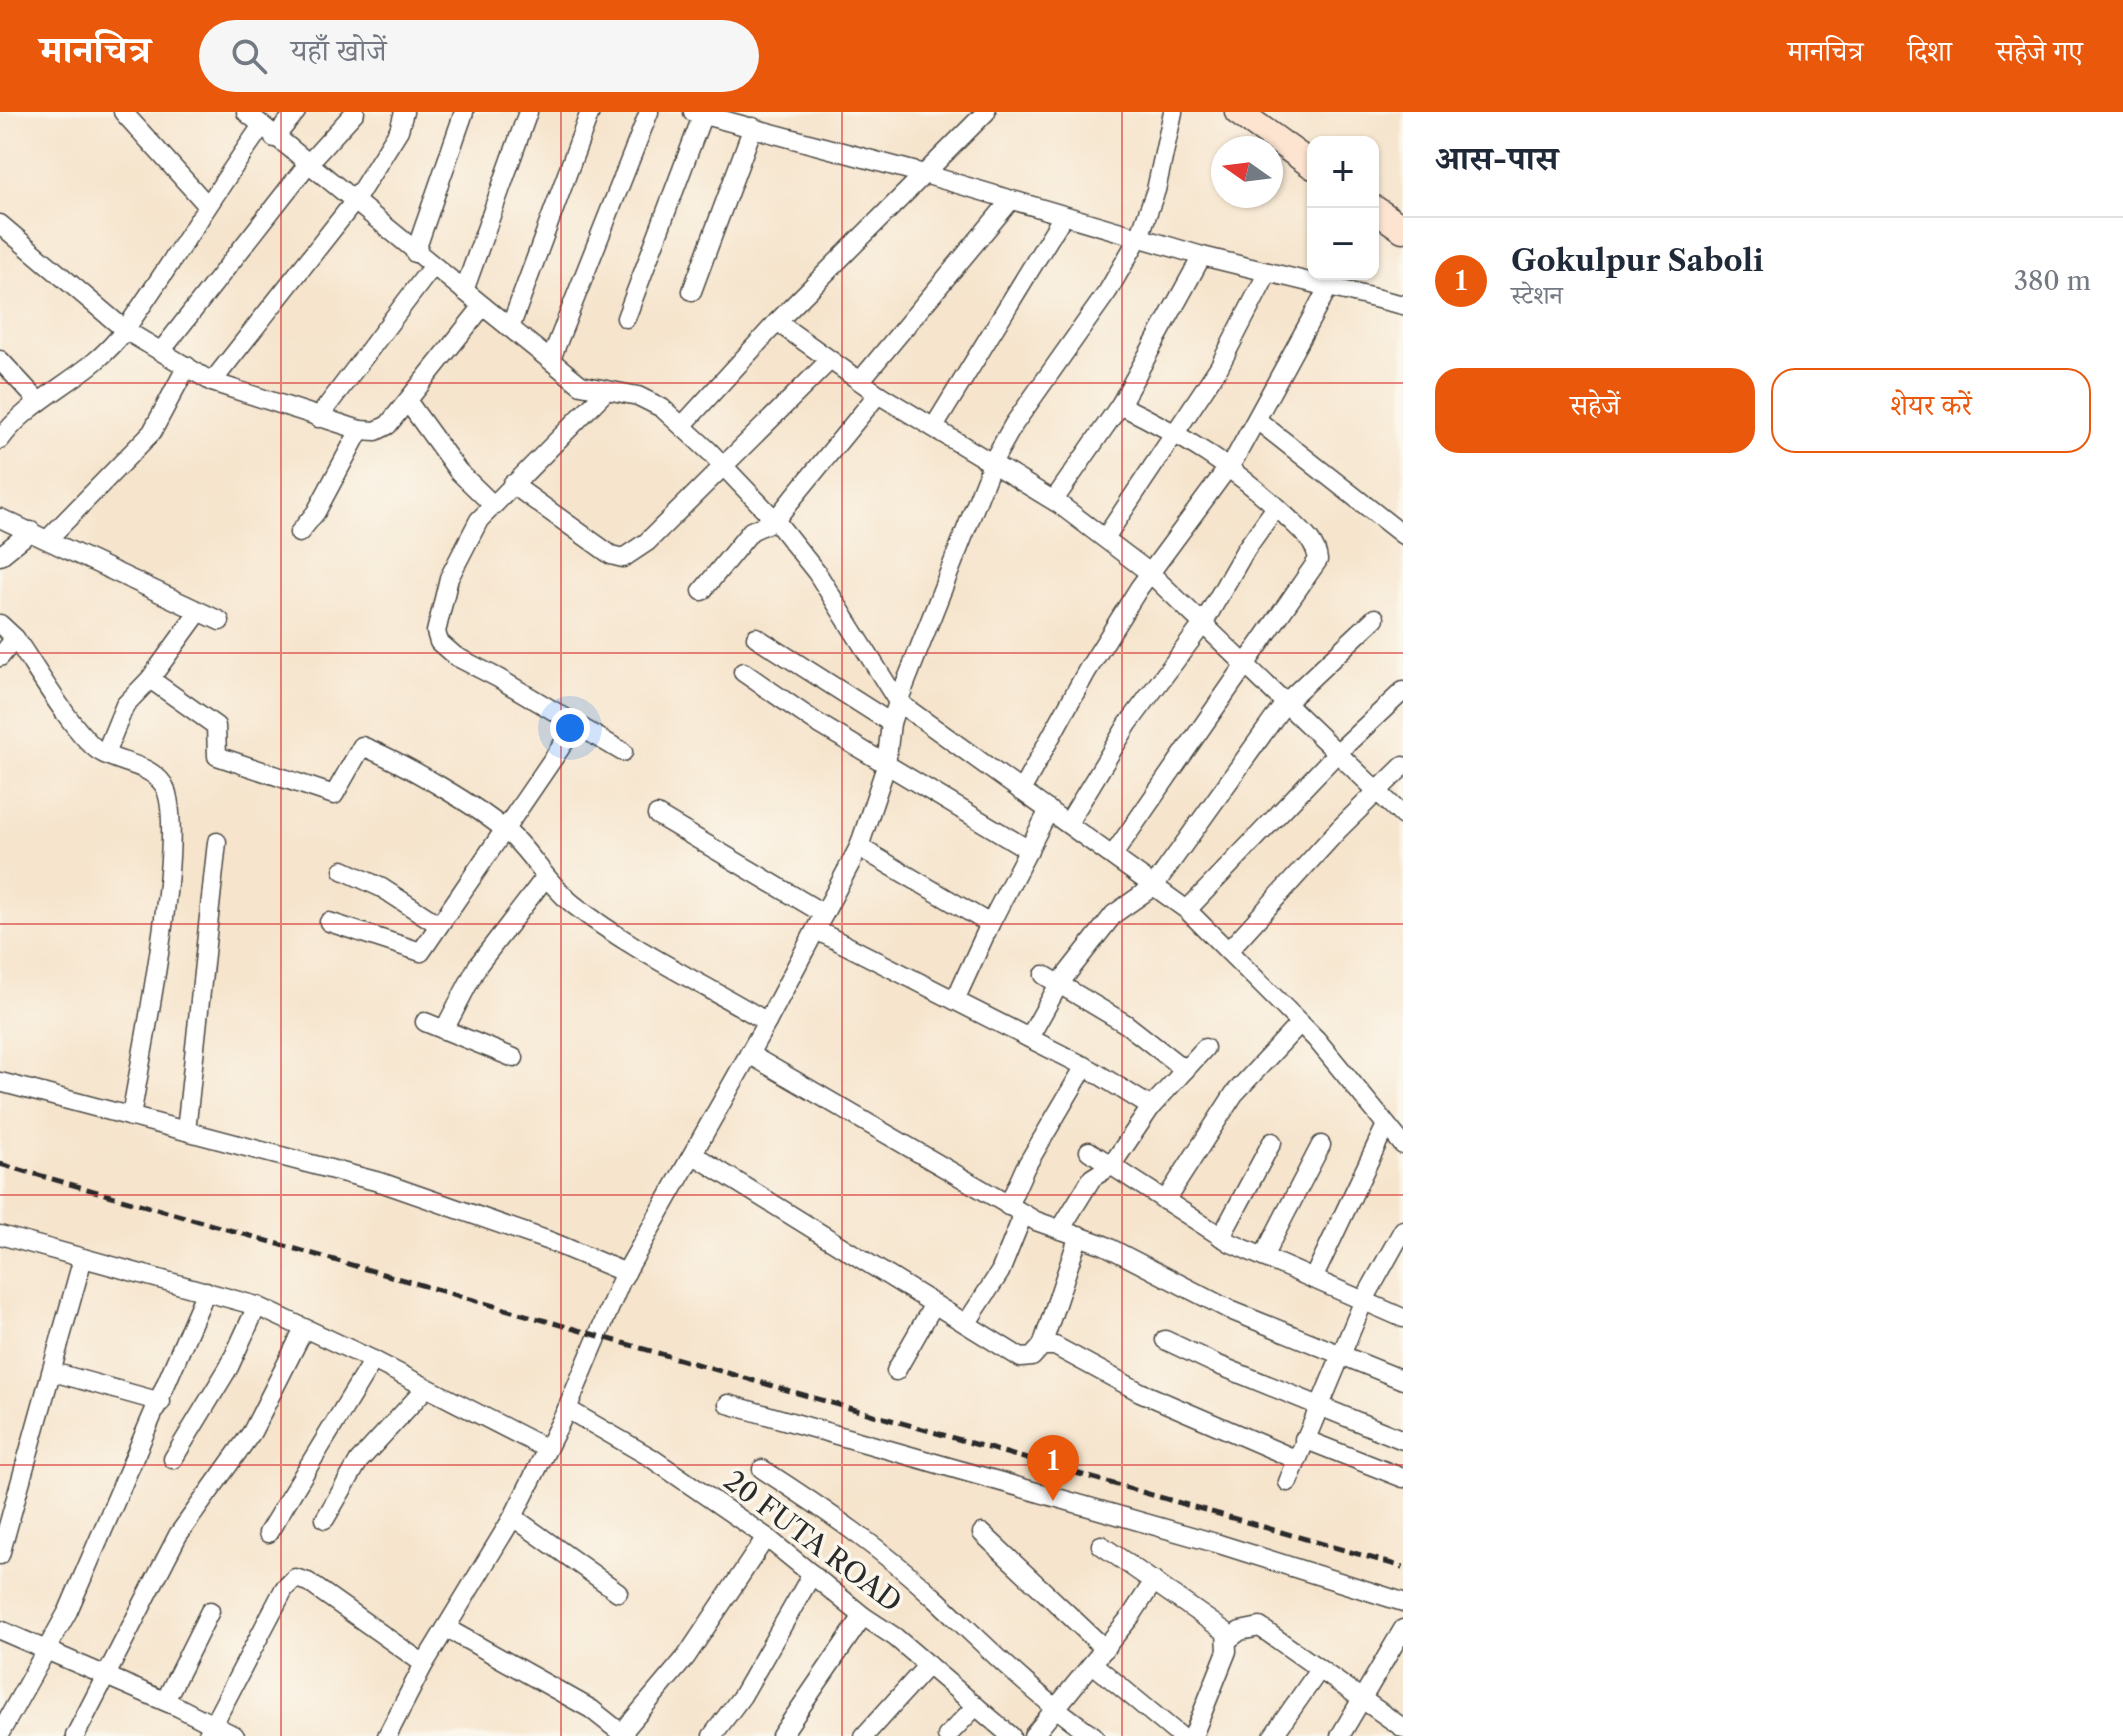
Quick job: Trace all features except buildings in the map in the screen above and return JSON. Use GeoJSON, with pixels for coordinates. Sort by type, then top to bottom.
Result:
{"type":"FeatureCollection","features":[{"type":"Feature","properties":{"kind":"street"},"geometry":{"type":"LineString","coordinates":[[123,112],[207,205]]}},
{"type":"Feature","properties":{"kind":"street"},"geometry":{"type":"LineString","coordinates":[[246,112],[432,267],[581,385],[638,396],[662,408],[775,520],[832,592],[898,702],[1187,910],[1300,1023],[1403,1145]]}},
{"type":"Feature","properties":{"kind":"street"},"geometry":{"type":"LineString","coordinates":[[0,440],[16,420],[72,382],[125,330],[207,205],[268,133],[296,112]]}},
{"type":"Feature","properties":{"kind":"street"},"geometry":{"type":"LineString","coordinates":[[162,350],[307,165],[355,112]]}},
{"type":"Feature","properties":{"kind":"street"},"geometry":{"type":"LineString","coordinates":[[212,382],[354,202],[399,130],[404,112]]}},
{"type":"Feature","properties":{"kind":"street"},"geometry":{"type":"LineString","coordinates":[[415,253],[464,112]]}},
{"type":"Feature","properties":{"kind":"street"},"geometry":{"type":"LineString","coordinates":[[464,291],[528,112]]}},
{"type":"Feature","properties":{"kind":"street"},"geometry":{"type":"LineString","coordinates":[[510,328],[590,112]]}},
{"type":"Feature","properties":{"kind":"street"},"geometry":{"type":"LineString","coordinates":[[551,359],[649,112]]}},
{"type":"Feature","properties":{"kind":"street"},"geometry":{"type":"LineString","coordinates":[[682,426],[777,322],[986,112]]}},
{"type":"Feature","properties":{"kind":"street"},"geometry":{"type":"LineString","coordinates":[[387,1736],[424,1664],[513,1517],[567,1409],[626,1273],[767,1022],[859,847],[886,766],[891,723],[898,702],[993,461],[1031,398],[1108,291],[1139,237],[1156,190],[1173,112]]}},
{"type":"Feature","properties":{"kind":"street"},"geometry":{"type":"LineString","coordinates":[[1238,112],[1307,162]]}},
{"type":"Feature","properties":{"kind":"street"},"geometry":{"type":"LineString","coordinates":[[626,318],[698,113],[924,174],[1202,256],[1403,305]]}},
{"type":"Feature","properties":{"kind":"street"},"geometry":{"type":"LineString","coordinates":[[692,291],[753,127]]}},
{"type":"Feature","properties":{"kind":"street"},"geometry":{"type":"LineString","coordinates":[[860,381],[1011,200]]}},
{"type":"Feature","properties":{"kind":"street"},"geometry":{"type":"LineString","coordinates":[[1379,212],[1403,229]]}},
{"type":"Feature","properties":{"kind":"street"},"geometry":{"type":"LineString","coordinates":[[934,427],[1063,216]]}},
{"type":"Feature","properties":{"kind":"street"},"geometry":{"type":"LineString","coordinates":[[0,224],[125,330],[212,382],[360,430],[376,431],[388,425],[483,306]]}},
{"type":"Feature","properties":{"kind":"street"},"geometry":{"type":"LineString","coordinates":[[1054,500],[1120,405],[1202,256]]}},
{"type":"Feature","properties":{"kind":"street"},"geometry":{"type":"LineString","coordinates":[[318,418],[432,267]]}},
{"type":"Feature","properties":{"kind":"street"},"geometry":{"type":"LineString","coordinates":[[1105,538],[1177,433],[1236,338],[1268,272]]}},
{"type":"Feature","properties":{"kind":"street"},"geometry":{"type":"LineString","coordinates":[[1021,791],[1087,671],[1150,573],[1230,467],[1328,288]]}},
{"type":"Feature","properties":{"kind":"street"},"geometry":{"type":"LineString","coordinates":[[777,322],[878,394],[1054,500],[1150,573],[1403,816]]}},
{"type":"Feature","properties":{"kind":"street"},"geometry":{"type":"LineString","coordinates":[[0,360],[39,402]]}},
{"type":"Feature","properties":{"kind":"street"},"geometry":{"type":"LineString","coordinates":[[512,484],[611,555],[623,558],[647,542],[830,360]]}},
{"type":"Feature","properties":{"kind":"street"},"geometry":{"type":"LineString","coordinates":[[49,538],[152,432],[187,366]]}},
{"type":"Feature","properties":{"kind":"street"},"geometry":{"type":"LineString","coordinates":[[606,391],[479,520],[449,578],[437,617],[439,642],[455,656],[623,752]]}},
{"type":"Feature","properties":{"kind":"street"},"geometry":{"type":"LineString","coordinates":[[702,591],[751,531],[775,520],[878,394]]}},
{"type":"Feature","properties":{"kind":"street"},"geometry":{"type":"LineString","coordinates":[[408,402],[458,471],[493,505]]}},
{"type":"Feature","properties":{"kind":"street"},"geometry":{"type":"LineString","coordinates":[[1113,855],[1318,560],[1311,541],[1230,467],[1177,433],[1120,405]]}},
{"type":"Feature","properties":{"kind":"street"},"geometry":{"type":"LineString","coordinates":[[1257,420],[1403,535]]}},
{"type":"Feature","properties":{"kind":"street"},"geometry":{"type":"LineString","coordinates":[[299,533],[316,512],[360,430]]}},
{"type":"Feature","properties":{"kind":"street"},"geometry":{"type":"LineString","coordinates":[[1068,823],[1128,724],[1203,624],[1246,549],[1276,507]]}},
{"type":"Feature","properties":{"kind":"street"},"geometry":{"type":"LineString","coordinates":[[0,518],[49,538],[198,613],[220,621]]}},
{"type":"Feature","properties":{"kind":"street"},"geometry":{"type":"LineString","coordinates":[[0,556],[31,531]]}},
{"type":"Feature","properties":{"kind":"street"},"geometry":{"type":"LineString","coordinates":[[105,754],[125,705],[150,679],[198,613]]}},
{"type":"Feature","properties":{"kind":"street"},"geometry":{"type":"LineString","coordinates":[[1029,1038],[1052,979],[1114,914],[1154,886],[1285,703],[1375,618]]}},
{"type":"Feature","properties":{"kind":"street"},"geometry":{"type":"LineString","coordinates":[[0,624],[15,638],[78,727],[105,754],[154,774],[169,798],[171,824],[164,908],[131,1117]]}},
{"type":"Feature","properties":{"kind":"street"},"geometry":{"type":"LineString","coordinates":[[756,637],[891,723]]}},
{"type":"Feature","properties":{"kind":"street"},"geometry":{"type":"LineString","coordinates":[[0,657],[15,638]]}},
{"type":"Feature","properties":{"kind":"street"},"geometry":{"type":"LineString","coordinates":[[743,672],[886,766],[1029,850]]}},
{"type":"Feature","properties":{"kind":"street"},"geometry":{"type":"LineString","coordinates":[[150,679],[216,726],[217,756],[334,795],[362,746],[390,757],[505,830],[544,879],[575,906],[631,943],[767,1022]]}},
{"type":"Feature","properties":{"kind":"street"},"geometry":{"type":"LineString","coordinates":[[1187,910],[1336,754],[1403,691]]}},
{"type":"Feature","properties":{"kind":"street"},"geometry":{"type":"LineString","coordinates":[[329,922],[421,952],[576,725]]}},
{"type":"Feature","properties":{"kind":"street"},"geometry":{"type":"LineString","coordinates":[[1228,951],[1403,766]]}},
{"type":"Feature","properties":{"kind":"street"},"geometry":{"type":"LineString","coordinates":[[955,1000],[1049,810]]}},
{"type":"Feature","properties":{"kind":"street"},"geometry":{"type":"LineString","coordinates":[[657,815],[820,922],[955,1000],[1085,1066],[1151,1107]]}},
{"type":"Feature","properties":{"kind":"street"},"geometry":{"type":"LineString","coordinates":[[186,1131],[217,842]]}},
{"type":"Feature","properties":{"kind":"street"},"geometry":{"type":"LineString","coordinates":[[859,847],[990,924]]}},
{"type":"Feature","properties":{"kind":"street"},"geometry":{"type":"LineString","coordinates":[[343,870],[373,883],[439,925]]}},
{"type":"Feature","properties":{"kind":"street"},"geometry":{"type":"LineString","coordinates":[[444,1030],[478,965],[544,879]]}},
{"type":"Feature","properties":{"kind":"street"},"geometry":{"type":"LineString","coordinates":[[1052,979],[1126,1024],[1185,1070]]}},
{"type":"Feature","properties":{"kind":"street"},"geometry":{"type":"LineString","coordinates":[[425,1022],[514,1058]]}},
{"type":"Feature","properties":{"kind":"street"},"geometry":{"type":"LineString","coordinates":[[1165,1201],[1234,1094],[1300,1023]]}},
{"type":"Feature","properties":{"kind":"street"},"geometry":{"type":"LineString","coordinates":[[1060,1230],[1092,1178],[1111,1166],[1151,1107],[1205,1048]]}},
{"type":"Feature","properties":{"kind":"street"},"geometry":{"type":"LineString","coordinates":[[749,1054],[1016,1210],[1079,1235],[1230,1310],[1403,1380]]}},
{"type":"Feature","properties":{"kind":"street"},"geometry":{"type":"LineString","coordinates":[[966,1324],[1000,1272],[1025,1168],[1085,1066]]}},
{"type":"Feature","properties":{"kind":"street"},"geometry":{"type":"LineString","coordinates":[[0,1082],[383,1183],[552,1242],[626,1273]]}},
{"type":"Feature","properties":{"kind":"street"},"geometry":{"type":"LineString","coordinates":[[1313,1279],[1386,1125]]}},
{"type":"Feature","properties":{"kind":"street"},"geometry":{"type":"LineString","coordinates":[[1221,1237],[1272,1142]]}},
{"type":"Feature","properties":{"kind":"street"},"geometry":{"type":"LineString","coordinates":[[1263,1257],[1321,1145]]}},
{"type":"Feature","properties":{"kind":"street"},"geometry":{"type":"LineString","coordinates":[[1089,1151],[1221,1237],[1403,1318]]}},
{"type":"Feature","properties":{"kind":"street"},"geometry":{"type":"LineString","coordinates":[[694,1155],[1021,1358],[1032,1357],[1042,1346],[1079,1235]]}},
{"type":"Feature","properties":{"kind":"street"},"geometry":{"type":"LineString","coordinates":[[1288,1482],[1295,1459],[1364,1300],[1403,1230]]}},
{"type":"Feature","properties":{"kind":"street"},"geometry":{"type":"LineString","coordinates":[[0,1235],[257,1306],[373,1360],[547,1449]]}},
{"type":"Feature","properties":{"kind":"street"},"geometry":{"type":"LineString","coordinates":[[0,1555],[83,1258]]}},
{"type":"Feature","properties":{"kind":"street"},"geometry":{"type":"LineString","coordinates":[[0,1733],[68,1611],[108,1510],[161,1402],[206,1291]]}},
{"type":"Feature","properties":{"kind":"street"},"geometry":{"type":"LineString","coordinates":[[896,1371],[934,1304]]}},
{"type":"Feature","properties":{"kind":"street"},"geometry":{"type":"LineString","coordinates":[[173,1459],[229,1367],[257,1306]]}},
{"type":"Feature","properties":{"kind":"street"},"geometry":{"type":"LineString","coordinates":[[75,1736],[178,1535],[252,1432],[304,1329]]}},
{"type":"Feature","properties":{"kind":"street"},"geometry":{"type":"LineString","coordinates":[[1165,1340],[1403,1440]]}},
{"type":"Feature","properties":{"kind":"street"},"geometry":{"type":"LineString","coordinates":[[1042,1346],[1055,1346],[1140,1392],[1295,1459]]}},
{"type":"Feature","properties":{"kind":"street"},"geometry":{"type":"LineString","coordinates":[[268,1533],[373,1360]]}},
{"type":"Feature","properties":{"kind":"street"},"geometry":{"type":"LineString","coordinates":[[53,1372],[161,1402]]}},
{"type":"Feature","properties":{"kind":"street"},"geometry":{"type":"LineString","coordinates":[[325,1519],[359,1461],[426,1388]]}},
{"type":"Feature","properties":{"kind":"street"},"geometry":{"type":"LineString","coordinates":[[728,1404],[1219,1544],[1403,1602]]}},
{"type":"Feature","properties":{"kind":"street","name":"20 FUTA ROAD"},"geometry":{"type":"LineString","coordinates":[[567,1409],[650,1457],[766,1537],[863,1616],[895,1637],[1011,1736]]}},
{"type":"Feature","properties":{"kind":"street"},"geometry":{"type":"LineString","coordinates":[[1304,1439],[1403,1478]]}},
{"type":"Feature","properties":{"kind":"street"},"geometry":{"type":"LineString","coordinates":[[762,1469],[844,1522],[937,1600],[1056,1711],[1094,1736]]}},
{"type":"Feature","properties":{"kind":"street"},"geometry":{"type":"LineString","coordinates":[[513,1517],[618,1592]]}},
{"type":"Feature","properties":{"kind":"street"},"geometry":{"type":"LineString","coordinates":[[982,1533],[1105,1649]]}},
{"type":"Feature","properties":{"kind":"street"},"geometry":{"type":"LineString","coordinates":[[446,1628],[591,1709],[623,1735],[686,1657],[766,1537]]}},
{"type":"Feature","properties":{"kind":"street"},"geometry":{"type":"LineString","coordinates":[[1101,1545],[1214,1621],[1229,1639]]}},
{"type":"Feature","properties":{"kind":"street"},"geometry":{"type":"LineString","coordinates":[[712,1736],[742,1696],[812,1574]]}},
{"type":"Feature","properties":{"kind":"street"},"geometry":{"type":"LineString","coordinates":[[210,1731],[284,1589],[295,1578],[308,1582],[424,1664]]}},
{"type":"Feature","properties":{"kind":"street"},"geometry":{"type":"LineString","coordinates":[[1033,1736],[1105,1649],[1154,1581]]}},
{"type":"Feature","properties":{"kind":"street"},"geometry":{"type":"LineString","coordinates":[[165,1701],[210,1611]]}},
{"type":"Feature","properties":{"kind":"street"},"geometry":{"type":"LineString","coordinates":[[781,1736],[863,1616]]}},
{"type":"Feature","properties":{"kind":"street"},"geometry":{"type":"LineString","coordinates":[[1193,1736],[1229,1639],[1240,1631],[1260,1627],[1403,1728]]}},
{"type":"Feature","properties":{"kind":"street"},"geometry":{"type":"LineString","coordinates":[[1340,1736],[1403,1629]]}},
{"type":"Feature","properties":{"kind":"street"},"geometry":{"type":"LineString","coordinates":[[0,1630],[46,1647],[165,1701],[210,1731],[235,1736]]}},
{"type":"Feature","properties":{"kind":"street"},"geometry":{"type":"LineString","coordinates":[[1093,1664],[1180,1736]]}},
{"type":"Feature","properties":{"kind":"street"},"geometry":{"type":"LineString","coordinates":[[864,1736],[928,1665]]}},
{"type":"Feature","properties":{"kind":"street"},"geometry":{"type":"LineString","coordinates":[[1273,1736],[1319,1670]]}},
{"type":"Feature","properties":{"kind":"street"},"geometry":{"type":"LineString","coordinates":[[947,1736],[976,1706]]}},
{"type":"Feature","properties":{"kind":"railway"},"geometry":{"type":"LineString","coordinates":[[0,1164],[1403,1567]]}},
{"type":"Feature","properties":{"kind":"place","name":"Gokulpur Saboli"},"geometry":{"type":"Point","coordinates":[1053,1501]}}]}
